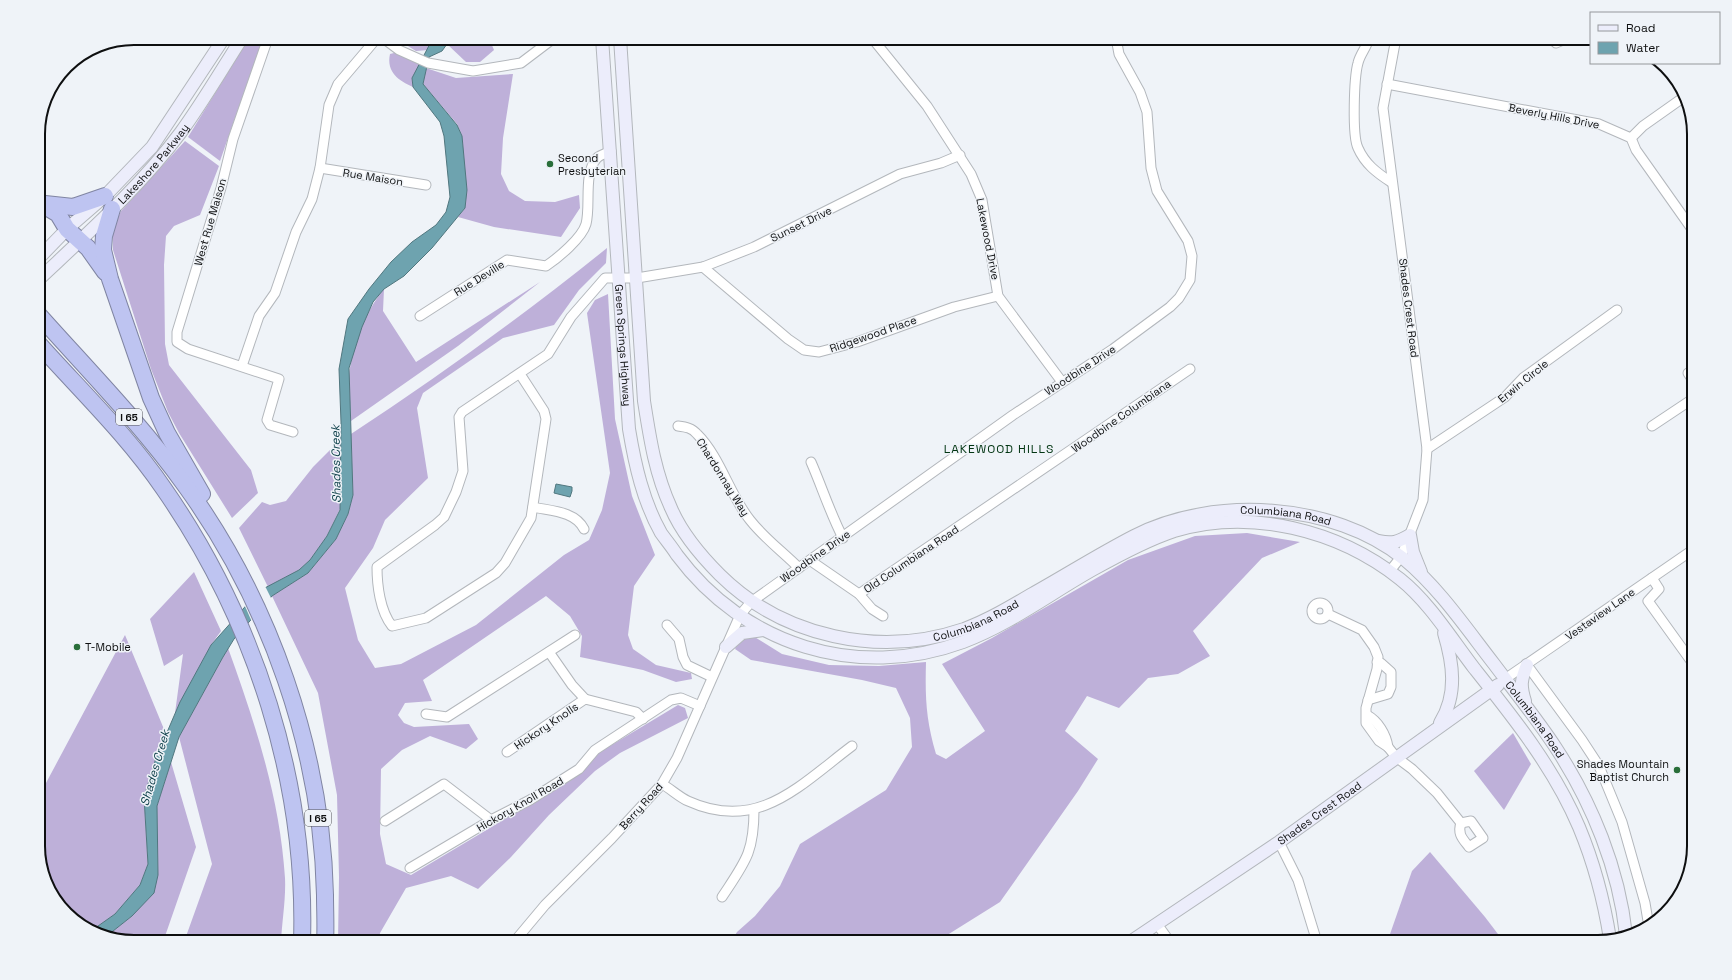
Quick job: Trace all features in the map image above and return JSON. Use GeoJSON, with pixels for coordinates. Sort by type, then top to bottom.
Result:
{"type":"FeatureCollection","features":[{"type":"Feature","properties":{"kind":"highway"},"geometry":{"type":"LineString","coordinates":[[45,204],[73,207],[109,202],[103,250],[110,280],[151,398],[167,433],[214,522]]}},
{"type":"Feature","properties":{"kind":"highway"},"geometry":{"type":"LineString","coordinates":[[45,206],[58,214],[67,230],[88,248],[110,280]]}},
{"type":"Feature","properties":{"kind":"highway","name":"I 65"},"geometry":{"type":"LineString","coordinates":[[45,322],[148,438],[214,522],[221,541],[241,576],[262,620],[278,659],[310,767],[324,855],[325,935]]}},
{"type":"Feature","properties":{"kind":"highway","name":"I 65"},"geometry":{"type":"LineString","coordinates":[[45,351],[145,464],[172,501],[199,544],[240,626],[263,685],[281,748],[295,823],[299,866],[302,935]]}},
{"type":"Feature","properties":{"kind":"highway"},"geometry":{"type":"LineString","coordinates":[[45,356],[71,379]]}},
{"type":"Feature","properties":{"kind":"main road","name":"Lakeshore Parkway"},"geometry":{"type":"LineString","coordinates":[[45,274],[81,241],[152,147],[219,45]]}},
{"type":"Feature","properties":{"kind":"main road","name":"Lakeshore Parkway"},"geometry":{"type":"LineString","coordinates":[[45,252],[67,230],[139,182],[181,132],[237,45]]}},
{"type":"Feature","properties":{"kind":"main road","name":"Green Springs Highway"},"geometry":{"type":"LineString","coordinates":[[602,45],[629,429],[634,462],[644,495],[662,533],[690,571],[718,600],[740,615]]}},
{"type":"Feature","properties":{"kind":"main road","name":"Green Springs Highway"},"geometry":{"type":"LineString","coordinates":[[620,45],[644,401],[654,461],[671,510],[688,539],[702,558],[734,589],[751,602]]}},
{"type":"Feature","properties":{"kind":"main road","name":"Columbiana Road"},"geometry":{"type":"LineString","coordinates":[[740,615],[763,630],[794,644],[824,652],[852,657],[878,658],[904,656],[939,650],[965,641],[993,622],[1136,535],[1167,522],[1212,511],[1267,510],[1312,517],[1352,530],[1375,541],[1402,557],[1430,583],[1505,679],[1555,747],[1583,796],[1614,873],[1625,930]]}},
{"type":"Feature","properties":{"kind":"main road","name":"Columbiana Road"},"geometry":{"type":"LineString","coordinates":[[751,602],[777,618],[805,629],[842,638],[867,641],[904,641],[930,638],[993,622],[1095,568],[1135,548],[1173,532],[1206,525],[1259,522],[1312,532],[1332,539],[1360,552],[1400,579],[1418,597],[1491,689],[1540,756],[1578,825],[1596,878],[1609,934]]}},
{"type":"Feature","properties":{"kind":"main road"},"geometry":{"type":"LineString","coordinates":[[1375,541],[1391,544],[1410,535],[1412,552],[1423,577]]}},
{"type":"Feature","properties":{"kind":"main road"},"geometry":{"type":"LineString","coordinates":[[1438,726],[1450,706],[1453,675],[1442,626]]}},
{"type":"Feature","properties":{"kind":"main road"},"geometry":{"type":"LineString","coordinates":[[726,647],[742,633],[763,630]]}},
{"type":"Feature","properties":{"kind":"main road"},"geometry":{"type":"LineString","coordinates":[[1527,665],[1522,677],[1521,687],[1527,708]]}},
{"type":"Feature","properties":{"kind":"main road","name":"Shades Crest Road"},"geometry":{"type":"LineString","coordinates":[[1140,935],[1279,842],[1505,679]]}},
{"type":"Feature","properties":{"kind":"main road"},"geometry":{"type":"LineString","coordinates":[[1540,756],[1555,747]]}},
{"type":"Feature","properties":{"kind":"main road"},"geometry":{"type":"LineString","coordinates":[[1596,878],[1614,873]]}},
{"type":"Feature","properties":{"kind":"street","name":"West Rue Maison"},"geometry":{"type":"LineString","coordinates":[[266,45],[233,138],[221,188],[177,332],[178,342],[188,349],[279,379],[266,420],[270,425],[293,432]]}},
{"type":"Feature","properties":{"kind":"street"},"geometry":{"type":"LineString","coordinates":[[242,366],[259,316],[275,293],[296,232],[312,199],[320,168],[329,105],[338,84],[371,45]]}},
{"type":"Feature","properties":{"kind":"street"},"geometry":{"type":"LineString","coordinates":[[392,45],[413,57],[434,65],[473,71],[521,63],[545,45]]}},
{"type":"Feature","properties":{"kind":"street","name":"Lakewood Drive"},"geometry":{"type":"LineString","coordinates":[[878,45],[927,106],[971,174],[982,200],[998,296],[1062,382]]}},
{"type":"Feature","properties":{"kind":"street","name":"Woodbine Drive"},"geometry":{"type":"LineString","coordinates":[[751,602],[843,538],[892,500],[1062,382],[1113,349],[1170,307],[1179,298],[1190,280],[1192,256],[1188,242],[1157,190],[1151,168],[1147,112],[1140,92],[1119,54],[1117,45]]}},
{"type":"Feature","properties":{"kind":"street"},"geometry":{"type":"LineString","coordinates":[[1366,45],[1358,61],[1355,77],[1354,94],[1357,147],[1371,168],[1391,182]]}},
{"type":"Feature","properties":{"kind":"street","name":"Shades Crest Road"},"geometry":{"type":"LineString","coordinates":[[1388,572],[1402,557],[1423,500],[1427,449],[1406,279],[1391,182],[1383,108],[1395,45]]}},
{"type":"Feature","properties":{"kind":"street","name":"Beverly Hills Drive"},"geometry":{"type":"LineString","coordinates":[[1387,84],[1599,124],[1631,138]]}},
{"type":"Feature","properties":{"kind":"street"},"geometry":{"type":"LineString","coordinates":[[1680,100],[1643,126],[1631,138],[1636,150],[1687,222]]}},
{"type":"Feature","properties":{"kind":"street","name":"Rue Deville"},"geometry":{"type":"LineString","coordinates":[[420,316],[506,260],[546,266],[554,260],[582,232],[586,223],[590,171],[597,158],[610,151]]}},
{"type":"Feature","properties":{"kind":"street","name":"Sunset Drive"},"geometry":{"type":"LineString","coordinates":[[533,507],[531,518],[509,557],[496,573],[426,618],[392,626],[386,619],[377,580],[377,567],[444,517],[456,492],[463,471],[459,417],[462,412],[548,354],[571,317],[605,278],[637,278],[703,267],[754,247],[900,174],[941,163],[960,155]]}},
{"type":"Feature","properties":{"kind":"street","name":"Rue Maison"},"geometry":{"type":"LineString","coordinates":[[320,168],[426,186]]}},
{"type":"Feature","properties":{"kind":"street","name":"Ridgewood Place"},"geometry":{"type":"LineString","coordinates":[[703,267],[788,339],[804,350],[819,352],[857,342],[954,307],[998,296]]}},
{"type":"Feature","properties":{"kind":"street","name":"Erwin Circle"},"geometry":{"type":"LineString","coordinates":[[1427,449],[1505,397],[1523,378],[1617,310]]}},
{"type":"Feature","properties":{"kind":"street","name":"Woodbine Columbiana"},"geometry":{"type":"LineString","coordinates":[[1011,491],[1190,368]]}},
{"type":"Feature","properties":{"kind":"street"},"geometry":{"type":"LineString","coordinates":[[520,374],[544,411],[546,419],[533,507],[573,516],[584,529]]}},
{"type":"Feature","properties":{"kind":"street"},"geometry":{"type":"LineString","coordinates":[[1652,426],[1687,403]]}},
{"type":"Feature","properties":{"kind":"street","name":"Chardonnay Way"},"geometry":{"type":"LineString","coordinates":[[678,426],[688,427],[698,434],[712,453],[740,506],[751,522],[799,568]]}},
{"type":"Feature","properties":{"kind":"street"},"geometry":{"type":"LineString","coordinates":[[812,462],[824,490],[831,515],[843,538]]}},
{"type":"Feature","properties":{"kind":"street","name":"Old Columbiana Road"},"geometry":{"type":"LineString","coordinates":[[811,561],[859,594],[1011,491]]}},
{"type":"Feature","properties":{"kind":"street","name":"Vestaview Lane"},"geometry":{"type":"LineString","coordinates":[[1505,679],[1687,554]]}},
{"type":"Feature","properties":{"kind":"street"},"geometry":{"type":"LineString","coordinates":[[1652,578],[1659,589],[1648,601],[1687,655]]}},
{"type":"Feature","properties":{"kind":"street"},"geometry":{"type":"LineString","coordinates":[[859,594],[872,609],[883,616]]}},
{"type":"Feature","properties":{"kind":"street","name":"Berry Road"},"geometry":{"type":"LineString","coordinates":[[520,935],[545,905],[623,827],[662,784],[677,758],[740,615],[751,602]]}},
{"type":"Feature","properties":{"kind":"street"},"geometry":{"type":"LineString","coordinates":[[1328,614],[1362,630],[1374,647],[1377,662],[1366,708],[1366,723],[1379,741],[1388,747],[1396,757],[1412,769],[1437,793],[1461,823]]}},
{"type":"Feature","properties":{"kind":"street"},"geometry":{"type":"LineString","coordinates":[[667,624],[679,639],[683,657],[687,665],[712,677]]}},
{"type":"Feature","properties":{"kind":"street"},"geometry":{"type":"LineString","coordinates":[[426,714],[447,717],[575,635]]}},
{"type":"Feature","properties":{"kind":"street","name":"Hickory Knolls"},"geometry":{"type":"LineString","coordinates":[[549,652],[572,686],[585,699],[636,712],[643,719]]}},
{"type":"Feature","properties":{"kind":"street"},"geometry":{"type":"LineString","coordinates":[[1368,700],[1388,694],[1391,687],[1391,672],[1381,663],[1377,662]]}},
{"type":"Feature","properties":{"kind":"street"},"geometry":{"type":"LineString","coordinates":[[1527,665],[1582,740],[1601,771],[1622,822],[1645,903],[1647,920]]}},
{"type":"Feature","properties":{"kind":"street"},"geometry":{"type":"LineString","coordinates":[[643,719],[676,698],[685,699],[700,706]]}},
{"type":"Feature","properties":{"kind":"street","name":"Hickory Knolls"},"geometry":{"type":"LineString","coordinates":[[507,752],[585,699]]}},
{"type":"Feature","properties":{"kind":"street","name":"Hickory Knoll Road"},"geometry":{"type":"LineString","coordinates":[[410,868],[491,820],[530,800],[579,769],[595,750],[643,719]]}},
{"type":"Feature","properties":{"kind":"street"},"geometry":{"type":"LineString","coordinates":[[662,784],[686,800],[704,808],[727,811],[754,810],[775,803],[788,795],[852,746]]}},
{"type":"Feature","properties":{"kind":"street"},"geometry":{"type":"LineString","coordinates":[[385,821],[444,784],[491,820]]}},
{"type":"Feature","properties":{"kind":"street"},"geometry":{"type":"LineString","coordinates":[[722,897],[748,858],[754,834],[754,810]]}},
{"type":"Feature","properties":{"kind":"street"},"geometry":{"type":"LineString","coordinates":[[1279,842],[1298,880],[1314,935]]}},
{"type":"Feature","properties":{"kind":"street"},"geometry":{"type":"LineString","coordinates":[[1157,924],[1165,935]]}},
{"type":"Feature","properties":{"kind":"shaded area"},"geometry":{"type":"Polygon","coordinates":[[[245,45],[261,45],[220,161],[188,137],[245,45]]]}},
{"type":"Feature","properties":{"kind":"shaded area"},"geometry":{"type":"Polygon","coordinates":[[[406,45],[430,45],[428,50],[416,51],[406,45]]]}},
{"type":"Feature","properties":{"kind":"shaded area"},"geometry":{"type":"Polygon","coordinates":[[[448,45],[492,45],[494,50],[480,62],[466,62],[448,45]]]}},
{"type":"Feature","properties":{"kind":"shaded area"},"geometry":{"type":"Polygon","coordinates":[[[398,52],[420,64],[412,78],[413,87],[399,79],[392,71],[389,60],[390,54],[398,52]]]}},
{"type":"Feature","properties":{"kind":"shaded area"},"geometry":{"type":"Polygon","coordinates":[[[426,68],[456,78],[513,74],[503,138],[501,174],[509,191],[525,201],[555,202],[579,195],[580,208],[561,237],[494,227],[458,217],[465,208],[462,136],[457,124],[423,84],[426,68]]]}},
{"type":"Feature","properties":{"kind":"shaded area"},"geometry":{"type":"Polygon","coordinates":[[[185,141],[219,166],[200,215],[174,226],[166,236],[164,265],[165,344],[169,365],[251,470],[258,493],[232,518],[179,433],[168,412],[151,369],[113,250],[113,229],[121,211],[185,141]]]}},
{"type":"Feature","properties":{"kind":"shaded area"},"geometry":{"type":"Polygon","coordinates":[[[607,248],[606,263],[579,290],[554,325],[503,338],[423,393],[417,408],[428,478],[385,520],[373,548],[345,588],[358,640],[375,668],[401,664],[476,625],[564,555],[589,540],[602,510],[610,473],[587,313],[595,300],[608,294],[615,419],[632,496],[655,555],[634,586],[628,635],[633,649],[656,665],[691,673],[692,679],[676,682],[643,670],[580,657],[582,636],[570,616],[546,596],[423,680],[432,701],[405,703],[398,715],[404,723],[414,727],[469,724],[478,739],[466,749],[430,736],[402,750],[381,769],[380,834],[386,864],[411,875],[567,782],[600,752],[678,705],[685,708],[688,718],[620,753],[595,771],[549,815],[511,857],[478,889],[451,876],[406,888],[380,935],[338,935],[339,877],[337,795],[318,693],[272,596],[308,573],[336,539],[348,514],[353,495],[351,434],[417,390],[545,297],[607,248]]]}},
{"type":"Feature","properties":{"kind":"shaded area"},"geometry":{"type":"Polygon","coordinates":[[[540,282],[458,346],[351,421],[349,374],[352,358],[362,326],[372,306],[384,289],[383,311],[416,362],[540,282]]]}},
{"type":"Feature","properties":{"kind":"shaded area"},"geometry":{"type":"Polygon","coordinates":[[[341,439],[340,509],[327,536],[310,560],[299,570],[268,587],[239,528],[262,502],[270,505],[286,501],[313,467],[341,439]]]}},
{"type":"Feature","properties":{"kind":"shaded area"},"geometry":{"type":"Polygon","coordinates":[[[1247,533],[1300,542],[1262,558],[1193,631],[1210,656],[1178,674],[1148,678],[1119,708],[1087,696],[1065,731],[1098,759],[1078,791],[1000,902],[947,935],[735,935],[755,916],[780,886],[800,844],[886,790],[912,747],[910,718],[896,688],[862,680],[751,660],[735,649],[739,641],[753,636],[782,654],[829,665],[879,666],[926,662],[926,698],[930,730],[936,754],[946,759],[985,731],[942,664],[992,638],[1128,560],[1195,536],[1247,533]]]}},
{"type":"Feature","properties":{"kind":"shaded area"},"geometry":{"type":"Polygon","coordinates":[[[194,572],[221,631],[211,645],[175,713],[183,654],[164,666],[150,619],[194,572]]]}},
{"type":"Feature","properties":{"kind":"shaded area"},"geometry":{"type":"Polygon","coordinates":[[[125,635],[166,734],[156,758],[144,797],[148,864],[140,885],[115,914],[97,927],[80,917],[71,909],[63,900],[50,875],[45,852],[45,785],[125,635]]]}},
{"type":"Feature","properties":{"kind":"shaded area"},"geometry":{"type":"Polygon","coordinates":[[[228,648],[257,733],[278,819],[285,878],[282,935],[187,935],[212,864],[179,737],[228,648]]]}},
{"type":"Feature","properties":{"kind":"shaded area"},"geometry":{"type":"Polygon","coordinates":[[[1513,733],[1531,764],[1504,810],[1474,771],[1513,733]]]}},
{"type":"Feature","properties":{"kind":"shaded area"},"geometry":{"type":"Polygon","coordinates":[[[171,762],[196,847],[165,935],[134,935],[112,932],[132,916],[158,875],[157,806],[171,762]]]}},
{"type":"Feature","properties":{"kind":"shaded area"},"geometry":{"type":"Polygon","coordinates":[[[1430,852],[1499,935],[1390,935],[1412,871],[1430,852]]]}},
{"type":"Feature","properties":{"kind":"water","name":"Shades Creek"},"geometry":{"type":"Polygon","coordinates":[[[429,45],[446,45],[442,51],[429,57],[423,84],[457,125],[462,136],[467,190],[465,208],[432,248],[404,276],[384,289],[373,302],[362,327],[349,368],[353,495],[348,514],[336,539],[308,573],[272,596],[234,639],[223,657],[179,737],[157,806],[158,875],[154,893],[132,916],[111,932],[97,927],[115,914],[140,885],[148,864],[144,797],[156,758],[180,702],[211,645],[259,591],[299,570],[310,560],[327,536],[340,510],[341,422],[339,369],[348,319],[369,289],[391,262],[412,242],[436,225],[446,212],[450,197],[444,136],[440,122],[413,87],[412,78],[429,45]]]}},
{"type":"Feature","properties":{"kind":"water"},"geometry":{"type":"Polygon","coordinates":[[[556,484],[572,487],[570,497],[554,493],[556,484]]]}},
{"type":"Feature","properties":{"kind":"pier"},"geometry":{"type":"Polygon","coordinates":[[[265,586],[272,600],[252,622],[244,604],[258,590],[265,586]]]}},
{"type":"Feature","properties":{"kind":"place","name":"Second Presbyterian"},"geometry":{"type":"Point","coordinates":[550,164]}},
{"type":"Feature","properties":{"kind":"place","name":"T-Mobile"},"geometry":{"type":"Point","coordinates":[77,647]}},
{"type":"Feature","properties":{"kind":"place","name":"Shades Mountain Baptist Church"},"geometry":{"type":"Point","coordinates":[1677,770]}},
{"type":"Feature","properties":{"kind":"district","name":"LAKEWOOD HILLS"},"geometry":{"type":"Point","coordinates":[999,449]}}]}
